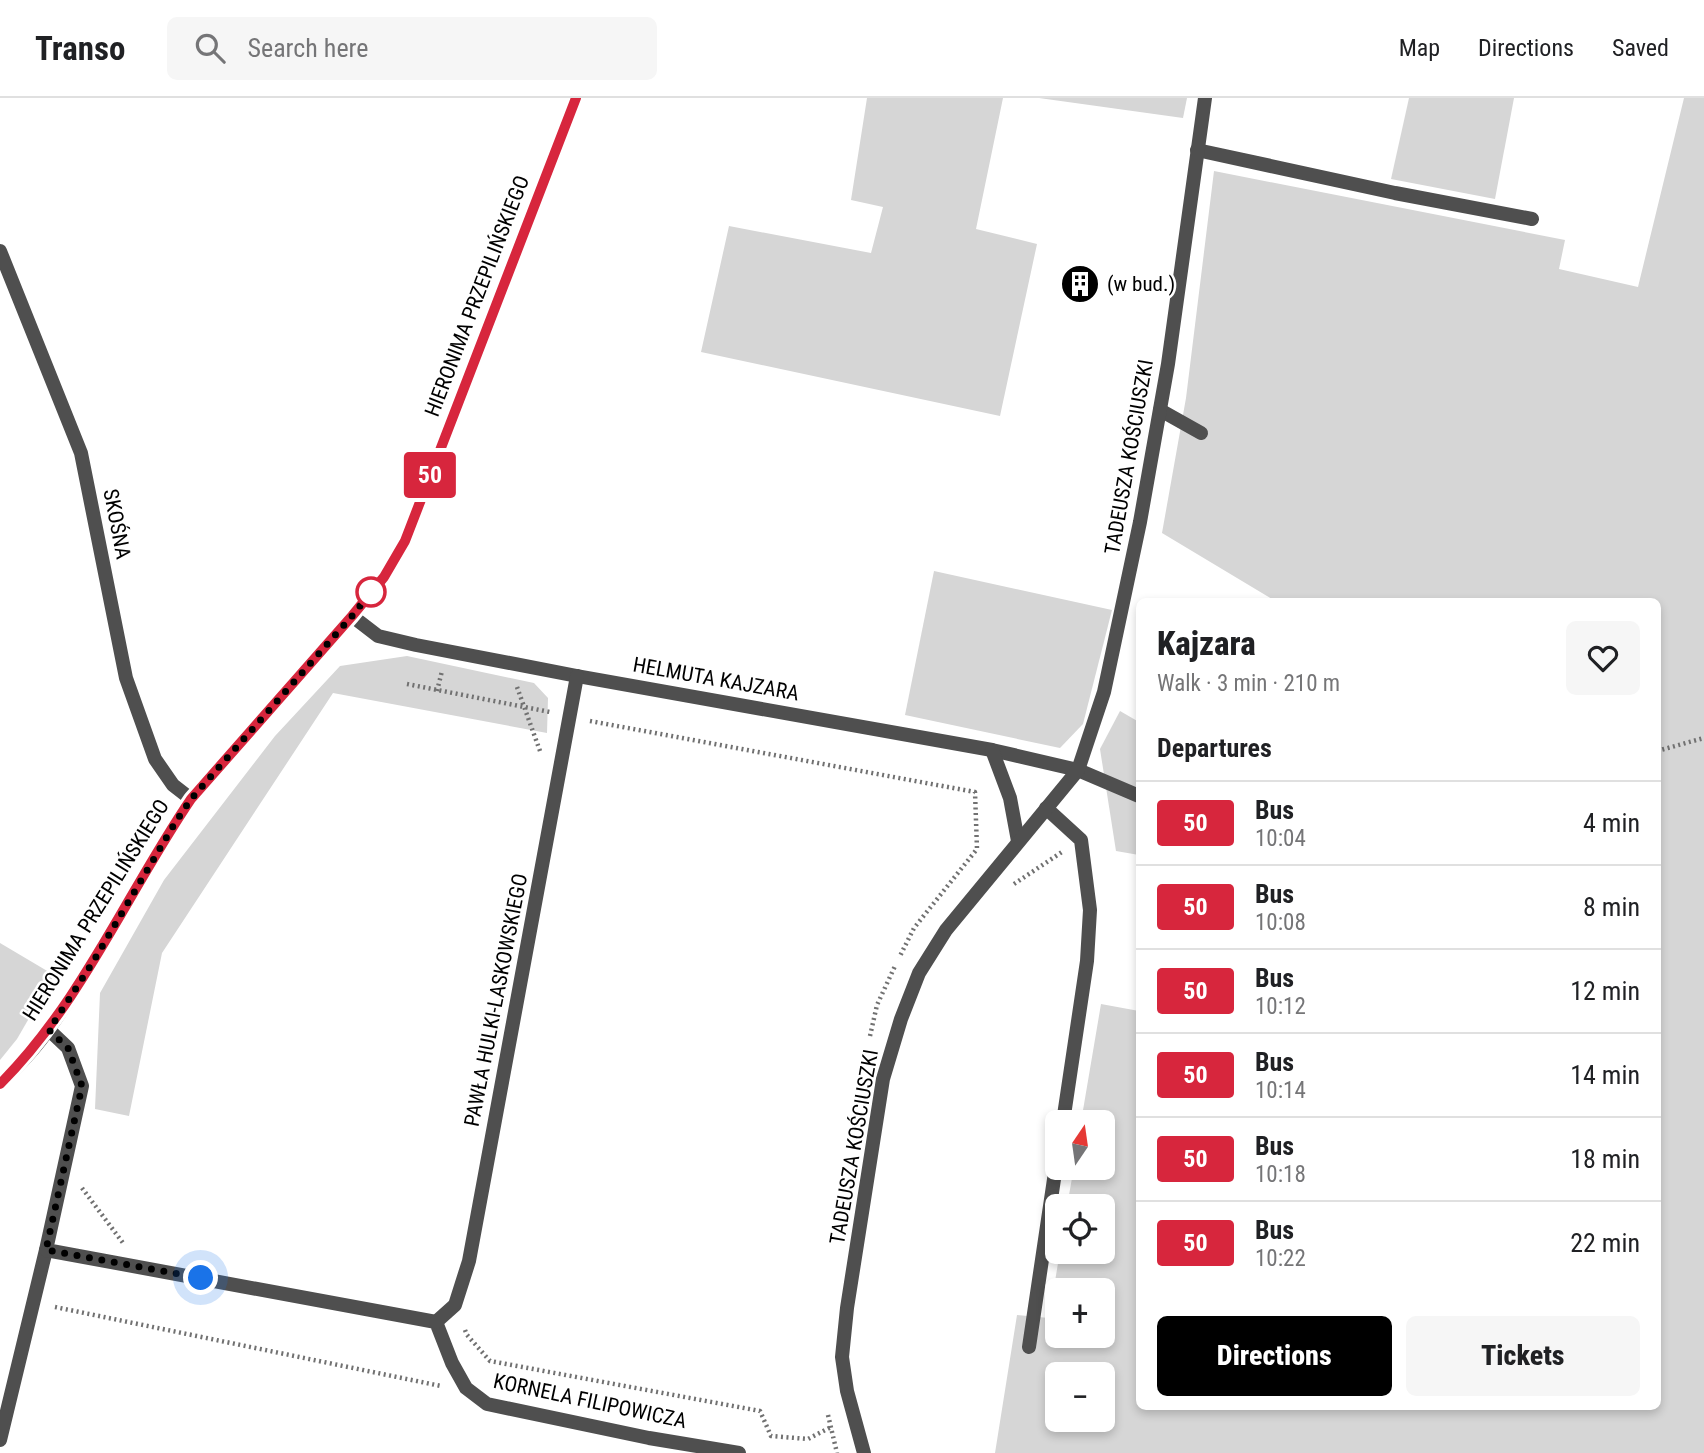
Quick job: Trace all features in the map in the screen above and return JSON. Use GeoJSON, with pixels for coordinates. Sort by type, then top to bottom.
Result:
{"type":"FeatureCollection","features":[{"type":"Feature","properties":{"kind":"street","name":"HIERONIMA PRZEPILIŃSKIEGO"},"geometry":{"type":"LineString","coordinates":[[0,1084],[49,1030],[191,799],[384,577],[405,541],[576,98]]}},
{"type":"Feature","properties":{"kind":"street","name":"TADEUSZA KOŚCIUSZKI"},"geometry":{"type":"LineString","coordinates":[[862,1453],[842,1357],[847,1308],[883,1079],[901,1020],[919,974],[946,930],[1078,770],[1104,692],[1140,522],[1168,364],[1205,98]]}},
{"type":"Feature","properties":{"kind":"street"},"geometry":{"type":"LineString","coordinates":[[1197,150],[1395,193],[1532,219]]}},
{"type":"Feature","properties":{"kind":"street","name":"SKOŚNA"},"geometry":{"type":"LineString","coordinates":[[0,251],[81,453],[126,678],[155,760],[173,785],[191,799]]}},
{"type":"Feature","properties":{"kind":"street"},"geometry":{"type":"LineString","coordinates":[[1160,410],[1200,433]]}},
{"type":"Feature","properties":{"kind":"street","name":"HELMUTA KAJZARA"},"geometry":{"type":"LineString","coordinates":[[352,616],[378,636],[577,676],[992,750],[1078,770],[1136,795]]}},
{"type":"Feature","properties":{"kind":"street","name":"PAWŁA HULKI-LASKOWSKIEGO"},"geometry":{"type":"LineString","coordinates":[[436,1322],[455,1304],[469,1261],[577,676]]}},
{"type":"Feature","properties":{"kind":"street"},"geometry":{"type":"LineString","coordinates":[[992,750],[1010,798],[1018,841]]}},
{"type":"Feature","properties":{"kind":"street"},"geometry":{"type":"LineString","coordinates":[[1046,808],[1081,840],[1090,910],[1087,961],[1065,1110]]}},
{"type":"Feature","properties":{"kind":"street"},"geometry":{"type":"LineString","coordinates":[[0,1440],[82,1086],[68,1048],[49,1030]]}},
{"type":"Feature","properties":{"kind":"street"},"geometry":{"type":"LineString","coordinates":[[1029,1347],[1054,1180]]}},
{"type":"Feature","properties":{"kind":"street"},"geometry":{"type":"LineString","coordinates":[[46,1250],[436,1322]]}},
{"type":"Feature","properties":{"kind":"street","name":"KORNELA FILIPOWICZA"},"geometry":{"type":"LineString","coordinates":[[436,1322],[452,1363],[466,1388],[487,1404],[649,1438],[739,1453]]}},
{"type":"Feature","properties":{"kind":"path"},"geometry":{"type":"LineString","coordinates":[[437,691],[442,670],[454,672]]}},
{"type":"Feature","properties":{"kind":"path"},"geometry":{"type":"LineString","coordinates":[[407,684],[975,792],[977,849],[914,928],[877,1005],[869,1044]]}},
{"type":"Feature","properties":{"kind":"path"},"geometry":{"type":"LineString","coordinates":[[515,684],[544,760]]}},
{"type":"Feature","properties":{"kind":"path"},"geometry":{"type":"LineString","coordinates":[[1661,750],[1704,738]]}},
{"type":"Feature","properties":{"kind":"path"},"geometry":{"type":"LineString","coordinates":[[1004,891],[1081,840]]}},
{"type":"Feature","properties":{"kind":"path"},"geometry":{"type":"LineString","coordinates":[[79,1184],[127,1248]]}},
{"type":"Feature","properties":{"kind":"path"},"geometry":{"type":"LineString","coordinates":[[33,1303],[447,1387]]}},
{"type":"Feature","properties":{"kind":"path"},"geometry":{"type":"LineString","coordinates":[[455,1304],[467,1335],[490,1361],[760,1411],[771,1436],[808,1439],[831,1427]]}},
{"type":"Feature","properties":{"kind":"path"},"geometry":{"type":"LineString","coordinates":[[826,1408],[837,1453]]}},
{"type":"Feature","properties":{"kind":"shaded area"},"geometry":{"type":"Polygon","coordinates":[[[867,98],[1003,98],[976,229],[1037,244],[1000,416],[701,352],[729,226],[871,253],[883,207],[851,200],[867,98]]]}},
{"type":"Feature","properties":{"kind":"shaded area"},"geometry":{"type":"Polygon","coordinates":[[[1039,98],[1187,98],[1183,118],[1039,98]]]}},
{"type":"Feature","properties":{"kind":"shaded area"},"geometry":{"type":"Polygon","coordinates":[[[1409,98],[1514,98],[1495,199],[1391,179],[1409,98]]]}},
{"type":"Feature","properties":{"kind":"shaded area"},"geometry":{"type":"Polygon","coordinates":[[[1684,98],[1704,98],[1704,1453],[995,1453],[1017,1315],[1045,1318],[1045,1348],[1115,1348],[1115,1278],[1056,1278],[1058,1264],[1115,1264],[1115,1194],[1069,1194],[1072,1180],[1115,1180],[1115,1110],[1083,1110],[1101,1004],[1136,1010],[1136,1410],[1661,1410],[1661,598],[1270,598],[1162,533],[1186,398],[1214,171],[1565,240],[1559,269],[1638,287],[1684,98]]]}},
{"type":"Feature","properties":{"kind":"shaded area"},"geometry":{"type":"Polygon","coordinates":[[[934,571],[1112,610],[1083,724],[1060,748],[905,715],[934,571]]]}},
{"type":"Feature","properties":{"kind":"shaded area"},"geometry":{"type":"Polygon","coordinates":[[[407,656],[534,683],[548,698],[547,733],[333,693],[162,953],[129,1116],[95,1109],[100,993],[164,880],[275,736],[340,666],[407,656]]]}},
{"type":"Feature","properties":{"kind":"shaded area"},"geometry":{"type":"Polygon","coordinates":[[[1120,711],[1136,720],[1136,854],[1116,851],[1100,749],[1120,711]]]}},
{"type":"Feature","properties":{"kind":"shaded area"},"geometry":{"type":"Polygon","coordinates":[[[0,943],[54,975],[17,1039],[0,1060],[0,943]]]}},
{"type":"Feature","properties":{"kind":"bus line","name":"50"},"geometry":{"type":"LineString","coordinates":[[0,1084],[49,1030],[191,799],[384,577],[405,541],[576,98]]}},
{"type":"Feature","properties":{"kind":"place","name":"(w bud.)"},"geometry":{"type":"Point","coordinates":[1080,284]}},
{"type":"Feature","properties":{"kind":"route"},"geometry":{"type":"LineString","coordinates":[[201,1278],[46,1250],[82,1086],[68,1048],[49,1030],[191,799],[371,592]]}}]}
